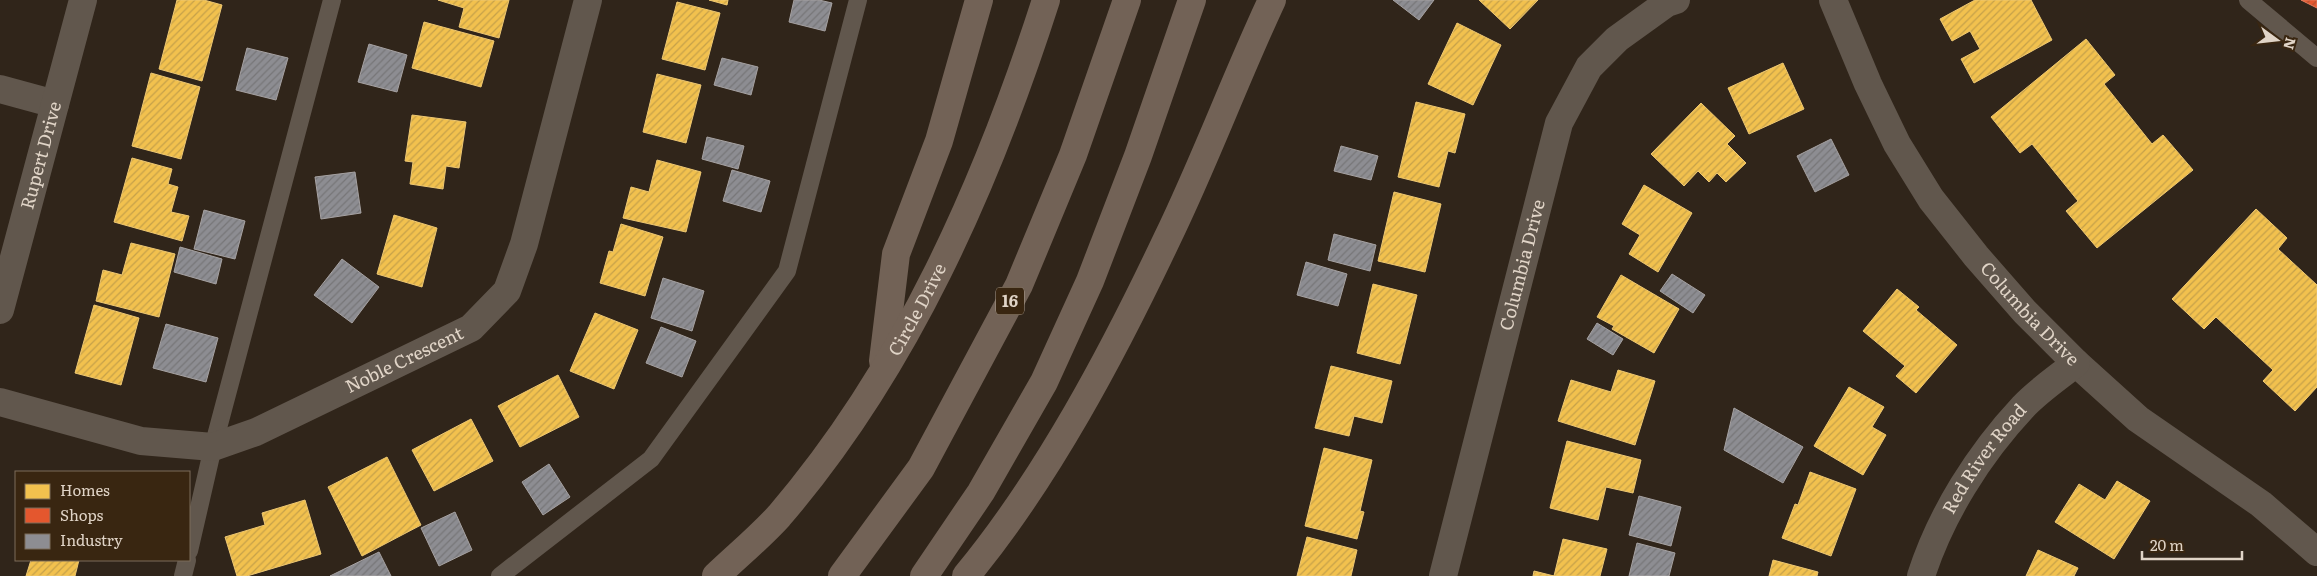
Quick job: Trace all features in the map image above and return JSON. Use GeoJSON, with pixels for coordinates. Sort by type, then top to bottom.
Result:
{"type":"FeatureCollection","features":[{"type":"Feature","properties":{"kind":"highway"},"geometry":{"type":"LineString","coordinates":[[882,375],[896,254],[939,141],[978,0]]}},
{"type":"Feature","properties":{"kind":"highway","name":"Circle Drive"},"geometry":{"type":"LineString","coordinates":[[716,576],[778,517],[836,442],[882,375],[940,269],[996,140],[1029,53],[1046,0]]}},
{"type":"Feature","properties":{"kind":"highway","name":"16"},"geometry":{"type":"LineString","coordinates":[[842,576],[921,468],[1019,285],[1073,155],[1127,0]]}},
{"type":"Feature","properties":{"kind":"highway"},"geometry":{"type":"LineString","coordinates":[[924,576],[981,492],[1044,382],[1093,272],[1138,156],[1192,0]]}},
{"type":"Feature","properties":{"kind":"highway"},"geometry":{"type":"LineString","coordinates":[[966,576],[995,541],[1058,443],[1118,336],[1168,238],[1272,0]]}},
{"type":"Feature","properties":{"kind":"street","name":"Rupert Drive"},"geometry":{"type":"LineString","coordinates":[[0,310],[83,0]]}},
{"type":"Feature","properties":{"kind":"street","name":"Noble Crescent"},"geometry":{"type":"LineString","coordinates":[[0,402],[141,441],[213,447],[256,432],[471,328],[507,291],[524,244],[588,0]]}},
{"type":"Feature","properties":{"kind":"street","name":"Columbia Drive"},"geometry":{"type":"LineString","coordinates":[[1443,576],[1559,123],[1589,67],[1616,38],[1667,3],[1676,0]]}},
{"type":"Feature","properties":{"kind":"street","name":"Columbia Drive"},"geometry":{"type":"LineString","coordinates":[[1833,0],[1868,84],[1897,144],[1932,199],[1976,256],[2025,312],[2076,363],[2138,419],[2261,504],[2317,552]]}},
{"type":"Feature","properties":{"kind":"street"},"geometry":{"type":"LineString","coordinates":[[0,89],[55,104]]}},
{"type":"Feature","properties":{"kind":"street","name":"Red River Road"},"geometry":{"type":"LineString","coordinates":[[1921,576],[1951,509],[1985,452],[2024,406],[2076,363]]}},
{"type":"Feature","properties":{"kind":"lane"},"geometry":{"type":"LineString","coordinates":[[190,547],[213,447],[332,0]]}},
{"type":"Feature","properties":{"kind":"lane"},"geometry":{"type":"LineString","coordinates":[[500,576],[651,459],[787,271],[858,0]]}},
{"type":"Feature","properties":{"kind":"lane"},"geometry":{"type":"LineString","coordinates":[[2248,0],[2317,58]]}},
{"type":"Feature","properties":{"kind":"lane"},"geometry":{"type":"LineString","coordinates":[[183,576],[187,561]]}},
{"type":"Feature","properties":{"kind":"building: Homes"},"geometry":{"type":"Polygon","coordinates":[[[177,0],[204,0],[222,5],[202,81],[159,69],[177,0]]]}},
{"type":"Feature","properties":{"kind":"building: Homes"},"geometry":{"type":"Polygon","coordinates":[[[438,0],[509,0],[499,38],[459,27],[464,8],[438,0]]]}},
{"type":"Feature","properties":{"kind":"building: Homes"},"geometry":{"type":"Polygon","coordinates":[[[709,0],[728,0],[727,5],[709,0]]]}},
{"type":"Feature","properties":{"kind":"building: Homes"},"geometry":{"type":"Polygon","coordinates":[[[1479,0],[1538,0],[1510,29],[1479,0]]]}},
{"type":"Feature","properties":{"kind":"building: Homes"},"geometry":{"type":"Polygon","coordinates":[[[1975,0],[2031,0],[2052,40],[1974,83],[1961,59],[1980,49],[1970,31],[1952,41],[1940,19],[1975,0]]]}},
{"type":"Feature","properties":{"kind":"building: Homes"},"geometry":{"type":"Polygon","coordinates":[[[677,2],[720,13],[705,70],[662,59],[677,2]]]}},
{"type":"Feature","properties":{"kind":"building: Homes"},"geometry":{"type":"Polygon","coordinates":[[[424,22],[494,41],[481,87],[412,68],[424,22]]]}},
{"type":"Feature","properties":{"kind":"building: Homes"},"geometry":{"type":"Polygon","coordinates":[[[1457,23],[1501,45],[1473,105],[1428,84],[1457,23]]]}},
{"type":"Feature","properties":{"kind":"building: Homes"},"geometry":{"type":"Polygon","coordinates":[[[2086,39],[2115,75],[2104,84],[2152,144],[2163,135],[2193,170],[2097,248],[2066,211],[2078,201],[2032,144],[2020,153],[1991,117],[2086,39]]]}},
{"type":"Feature","properties":{"kind":"building: Homes"},"geometry":{"type":"Polygon","coordinates":[[[1783,63],[1804,109],[1749,134],[1728,88],[1783,63]]]}},
{"type":"Feature","properties":{"kind":"building: Homes"},"geometry":{"type":"Polygon","coordinates":[[[151,73],[200,87],[181,159],[132,146],[151,73]]]}},
{"type":"Feature","properties":{"kind":"building: Homes"},"geometry":{"type":"Polygon","coordinates":[[[657,74],[701,85],[686,143],[643,132],[657,74]]]}},
{"type":"Feature","properties":{"kind":"building: Homes"},"geometry":{"type":"Polygon","coordinates":[[[1416,102],[1465,114],[1455,153],[1448,151],[1439,187],[1398,177],[1416,102]]]}},
{"type":"Feature","properties":{"kind":"building: Homes"},"geometry":{"type":"Polygon","coordinates":[[[1701,103],[1735,136],[1727,144],[1746,163],[1726,182],[1717,173],[1709,182],[1698,171],[1684,186],[1651,154],[1701,103]]]}},
{"type":"Feature","properties":{"kind":"building: Homes"},"geometry":{"type":"Polygon","coordinates":[[[412,115],[466,122],[459,168],[446,166],[443,189],[410,184],[413,162],[405,161],[412,115]]]}},
{"type":"Feature","properties":{"kind":"building: Homes"},"geometry":{"type":"Polygon","coordinates":[[[132,158],[172,169],[168,184],[178,187],[171,212],[189,216],[182,241],[114,222],[132,158]]]}},
{"type":"Feature","properties":{"kind":"building: Homes"},"geometry":{"type":"Polygon","coordinates":[[[657,160],[701,172],[686,232],[623,218],[631,187],[649,192],[657,160]]]}},
{"type":"Feature","properties":{"kind":"building: Homes"},"geometry":{"type":"Polygon","coordinates":[[[1644,185],[1692,213],[1658,272],[1629,254],[1640,235],[1622,224],[1644,185]]]}},
{"type":"Feature","properties":{"kind":"building: Homes"},"geometry":{"type":"Polygon","coordinates":[[[1394,192],[1441,204],[1425,272],[1378,261],[1394,192]]]}},
{"type":"Feature","properties":{"kind":"building: Homes"},"geometry":{"type":"Polygon","coordinates":[[[2256,209],[2287,238],[2278,249],[2317,285],[2317,387],[2295,411],[2263,381],[2273,370],[2216,317],[2204,329],[2172,299],[2256,209]]]}},
{"type":"Feature","properties":{"kind":"building: Homes"},"geometry":{"type":"Polygon","coordinates":[[[394,215],[437,228],[422,287],[377,274],[394,215]]]}},
{"type":"Feature","properties":{"kind":"building: Homes"},"geometry":{"type":"Polygon","coordinates":[[[621,224],[663,237],[645,296],[600,283],[609,251],[613,252],[621,224]]]}},
{"type":"Feature","properties":{"kind":"building: Homes"},"geometry":{"type":"Polygon","coordinates":[[[131,243],[175,254],[159,317],[96,301],[103,270],[122,275],[131,243]]]}},
{"type":"Feature","properties":{"kind":"building: Homes"},"geometry":{"type":"Polygon","coordinates":[[[1621,275],[1679,309],[1654,353],[1612,329],[1614,326],[1597,317],[1621,275]]]}},
{"type":"Feature","properties":{"kind":"building: Homes"},"geometry":{"type":"Polygon","coordinates":[[[1373,284],[1417,295],[1400,364],[1357,353],[1373,284]]]}},
{"type":"Feature","properties":{"kind":"building: Homes"},"geometry":{"type":"Polygon","coordinates":[[[1897,289],[1919,307],[1916,310],[1957,345],[1916,393],[1896,376],[1905,366],[1863,331],[1897,289]]]}},
{"type":"Feature","properties":{"kind":"building: Homes"},"geometry":{"type":"Polygon","coordinates":[[[94,305],[139,318],[121,385],[75,373],[94,305]]]}},
{"type":"Feature","properties":{"kind":"building: Homes"},"geometry":{"type":"Polygon","coordinates":[[[595,313],[638,330],[614,389],[570,371],[595,313]]]}},
{"type":"Feature","properties":{"kind":"building: Homes"},"geometry":{"type":"Polygon","coordinates":[[[1331,366],[1392,381],[1382,423],[1354,416],[1349,436],[1315,428],[1331,366]]]}},
{"type":"Feature","properties":{"kind":"building: Homes"},"geometry":{"type":"Polygon","coordinates":[[[1618,370],[1655,381],[1635,445],[1558,421],[1571,380],[1611,392],[1618,370]]]}},
{"type":"Feature","properties":{"kind":"building: Homes"},"geometry":{"type":"Polygon","coordinates":[[[558,375],[579,417],[520,447],[498,406],[558,375]]]}},
{"type":"Feature","properties":{"kind":"building: Homes"},"geometry":{"type":"Polygon","coordinates":[[[1849,387],[1884,407],[1872,427],[1886,435],[1863,475],[1814,446],[1849,387]]]}},
{"type":"Feature","properties":{"kind":"building: Homes"},"geometry":{"type":"Polygon","coordinates":[[[471,419],[493,461],[434,491],[412,450],[471,419]]]}},
{"type":"Feature","properties":{"kind":"building: Homes"},"geometry":{"type":"Polygon","coordinates":[[[1567,441],[1641,460],[1633,493],[1606,487],[1598,520],[1550,508],[1567,441]]]}},
{"type":"Feature","properties":{"kind":"building: Homes"},"geometry":{"type":"Polygon","coordinates":[[[1324,448],[1372,460],[1360,511],[1364,512],[1357,539],[1305,526],[1324,448]]]}},
{"type":"Feature","properties":{"kind":"building: Homes"},"geometry":{"type":"Polygon","coordinates":[[[387,457],[421,525],[362,556],[328,487],[387,457]]]}},
{"type":"Feature","properties":{"kind":"building: Homes"},"geometry":{"type":"Polygon","coordinates":[[[1810,472],[1856,489],[1831,556],[1782,538],[1795,504],[1798,505],[1810,472]]]}},
{"type":"Feature","properties":{"kind":"building: Homes"},"geometry":{"type":"Polygon","coordinates":[[[2117,481],[2150,501],[2114,559],[2055,522],[2079,484],[2105,500],[2117,481]]]}},
{"type":"Feature","properties":{"kind":"building: Homes"},"geometry":{"type":"Polygon","coordinates":[[[305,500],[321,554],[247,576],[237,576],[225,537],[265,525],[262,513],[305,500]]]}},
{"type":"Feature","properties":{"kind":"building: Homes"},"geometry":{"type":"Polygon","coordinates":[[[1307,537],[1357,550],[1351,576],[1297,576],[1307,537]]]}},
{"type":"Feature","properties":{"kind":"building: Homes"},"geometry":{"type":"Polygon","coordinates":[[[1563,539],[1607,549],[1600,576],[1554,576],[1563,539]]]}},
{"type":"Feature","properties":{"kind":"building: Homes"},"geometry":{"type":"Polygon","coordinates":[[[2038,550],[2078,568],[2074,576],[2026,576],[2038,550]]]}},
{"type":"Feature","properties":{"kind":"building: Homes"},"geometry":{"type":"Polygon","coordinates":[[[1773,560],[1818,572],[1817,576],[1769,576],[1773,560]]]}},
{"type":"Feature","properties":{"kind":"building: Homes"},"geometry":{"type":"Polygon","coordinates":[[[31,561],[79,561],[75,576],[26,576],[31,561]]]}},
{"type":"Feature","properties":{"kind":"building: Homes"},"geometry":{"type":"Polygon","coordinates":[[[1534,571],[1554,576],[1533,576],[1534,571]]]}},
{"type":"Feature","properties":{"kind":"building: Shops"},"geometry":{"type":"Polygon","coordinates":[[[2301,0],[2317,0],[2317,8],[2301,0]]]}},
{"type":"Feature","properties":{"kind":"building: Industry"},"geometry":{"type":"Polygon","coordinates":[[[794,0],[819,0],[832,3],[825,31],[789,22],[794,0]]]}},
{"type":"Feature","properties":{"kind":"building: Industry"},"geometry":{"type":"Polygon","coordinates":[[[1393,0],[1434,0],[1419,20],[1393,0]]]}},
{"type":"Feature","properties":{"kind":"building: Industry"},"geometry":{"type":"Polygon","coordinates":[[[369,44],[407,55],[397,92],[358,82],[369,44]]]}},
{"type":"Feature","properties":{"kind":"building: Industry"},"geometry":{"type":"Polygon","coordinates":[[[247,48],[288,58],[276,100],[236,90],[247,48]]]}},
{"type":"Feature","properties":{"kind":"building: Industry"},"geometry":{"type":"Polygon","coordinates":[[[722,58],[758,67],[751,95],[714,85],[722,58]]]}},
{"type":"Feature","properties":{"kind":"building: Industry"},"geometry":{"type":"Polygon","coordinates":[[[707,137],[744,146],[738,169],[702,159],[707,137]]]}},
{"type":"Feature","properties":{"kind":"building: Industry"},"geometry":{"type":"Polygon","coordinates":[[[1831,139],[1849,175],[1815,192],[1797,156],[1831,139]]]}},
{"type":"Feature","properties":{"kind":"building: Industry"},"geometry":{"type":"Polygon","coordinates":[[[1341,146],[1378,156],[1371,180],[1334,171],[1341,146]]]}},
{"type":"Feature","properties":{"kind":"building: Industry"},"geometry":{"type":"Polygon","coordinates":[[[732,170],[770,181],[761,212],[723,201],[732,170]]]}},
{"type":"Feature","properties":{"kind":"building: Industry"},"geometry":{"type":"Polygon","coordinates":[[[355,172],[361,213],[321,219],[315,177],[355,172]]]}},
{"type":"Feature","properties":{"kind":"building: Industry"},"geometry":{"type":"Polygon","coordinates":[[[204,210],[245,221],[235,259],[194,249],[204,210]]]}},
{"type":"Feature","properties":{"kind":"building: Industry"},"geometry":{"type":"Polygon","coordinates":[[[1334,234],[1376,245],[1370,271],[1328,260],[1334,234]]]}},
{"type":"Feature","properties":{"kind":"building: Industry"},"geometry":{"type":"Polygon","coordinates":[[[180,247],[222,259],[216,284],[174,272],[180,247]]]}},
{"type":"Feature","properties":{"kind":"building: Industry"},"geometry":{"type":"Polygon","coordinates":[[[342,259],[379,287],[352,323],[314,295],[342,259]]]}},
{"type":"Feature","properties":{"kind":"building: Industry"},"geometry":{"type":"Polygon","coordinates":[[[1306,262],[1347,274],[1338,306],[1297,295],[1306,262]]]}},
{"type":"Feature","properties":{"kind":"building: Industry"},"geometry":{"type":"Polygon","coordinates":[[[1672,274],[1705,295],[1693,313],[1660,291],[1672,274]]]}},
{"type":"Feature","properties":{"kind":"building: Industry"},"geometry":{"type":"Polygon","coordinates":[[[663,278],[704,291],[692,331],[651,318],[663,278]]]}},
{"type":"Feature","properties":{"kind":"building: Industry"},"geometry":{"type":"Polygon","coordinates":[[[1597,323],[1623,339],[1613,355],[1587,339],[1597,323]]]}},
{"type":"Feature","properties":{"kind":"building: Industry"},"geometry":{"type":"Polygon","coordinates":[[[166,324],[218,338],[206,382],[153,368],[166,324]]]}},
{"type":"Feature","properties":{"kind":"building: Industry"},"geometry":{"type":"Polygon","coordinates":[[[661,327],[696,341],[682,377],[646,363],[661,327]]]}},
{"type":"Feature","properties":{"kind":"building: Industry"},"geometry":{"type":"Polygon","coordinates":[[[1734,408],[1803,447],[1783,483],[1724,450],[1734,408]]]}},
{"type":"Feature","properties":{"kind":"building: Industry"},"geometry":{"type":"Polygon","coordinates":[[[549,464],[570,497],[543,515],[522,482],[549,464]]]}},
{"type":"Feature","properties":{"kind":"building: Industry"},"geometry":{"type":"Polygon","coordinates":[[[1639,496],[1681,507],[1671,546],[1629,535],[1639,496]]]}},
{"type":"Feature","properties":{"kind":"building: Industry"},"geometry":{"type":"Polygon","coordinates":[[[455,512],[472,550],[439,566],[421,528],[455,512]]]}},
{"type":"Feature","properties":{"kind":"building: Industry"},"geometry":{"type":"Polygon","coordinates":[[[1637,543],[1675,553],[1669,576],[1629,576],[1637,543]]]}},
{"type":"Feature","properties":{"kind":"building: Industry"},"geometry":{"type":"Polygon","coordinates":[[[379,552],[391,576],[330,576],[379,552]]]}}]}
